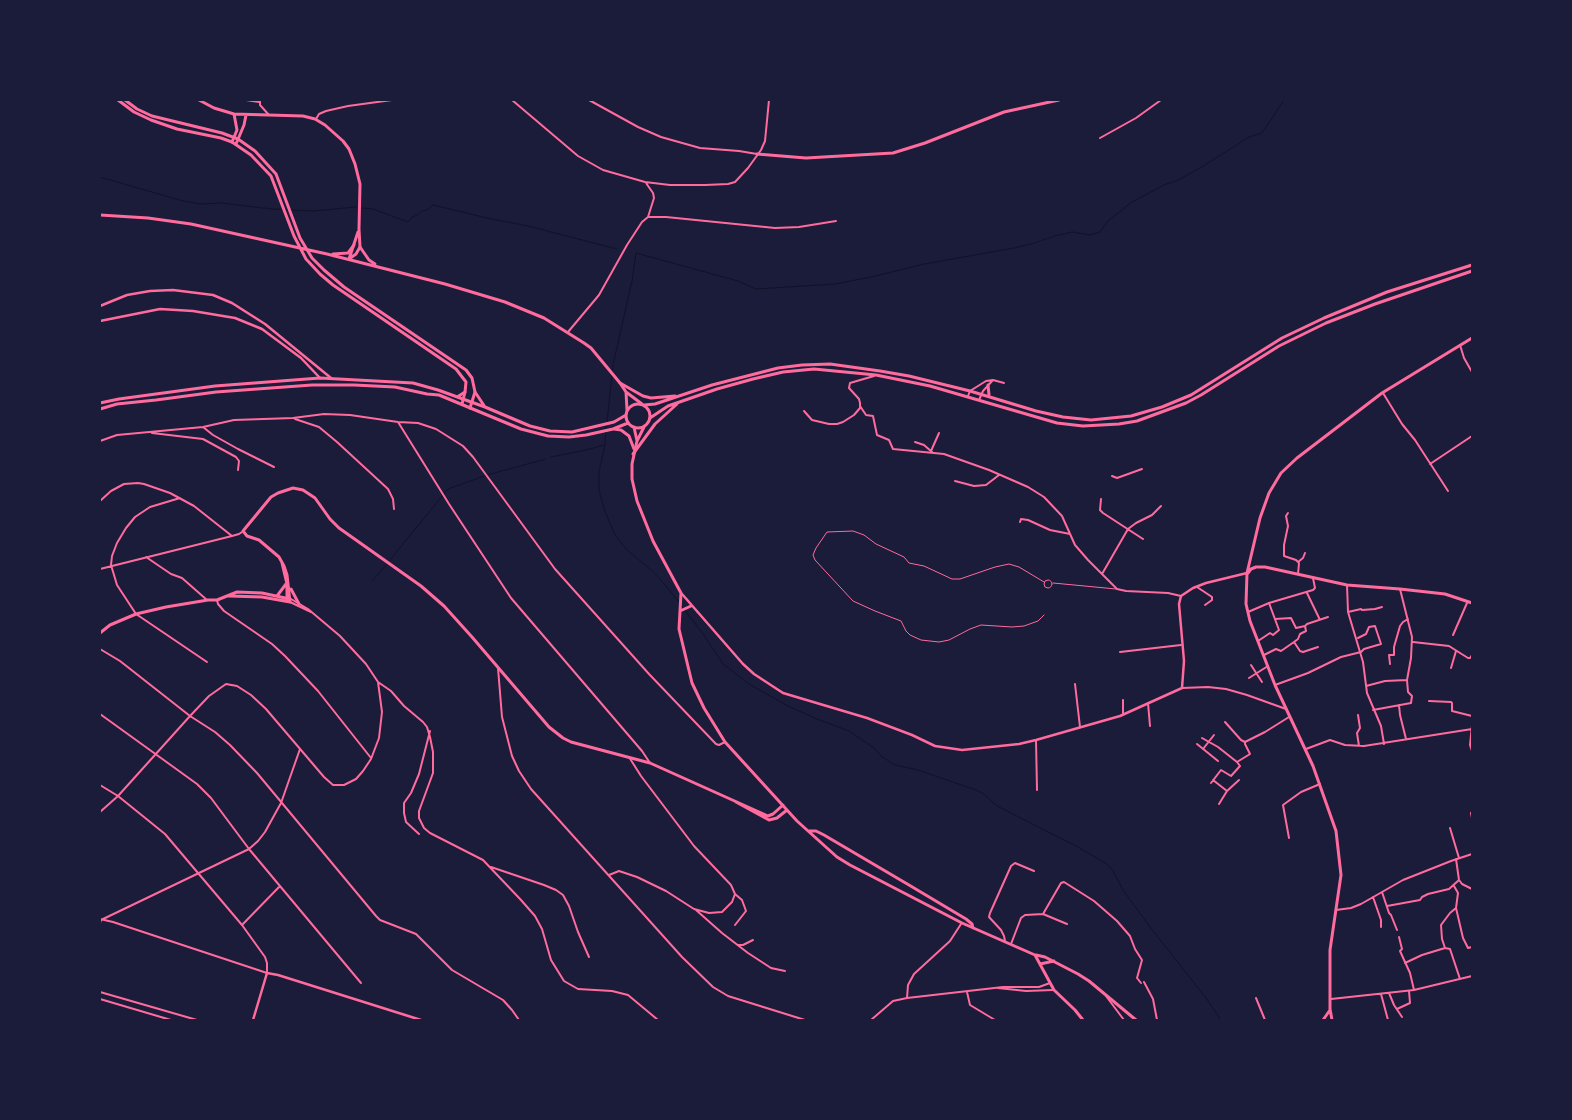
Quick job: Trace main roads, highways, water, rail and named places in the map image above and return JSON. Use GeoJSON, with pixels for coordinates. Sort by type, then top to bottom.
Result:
{"type":"FeatureCollection","features":[{"type":"Feature","properties":{"kind":"main road"},"geometry":{"type":"LineString","coordinates":[[118,100],[134,112],[150,120],[177,129],[207,134],[234,143],[251,155],[271,176],[294,236],[306,259],[333,285],[456,369],[466,382],[466,392],[462,404]]}},
{"type":"Feature","properties":{"kind":"main road"},"geometry":{"type":"LineString","coordinates":[[125,100],[137,109],[152,116],[236,138],[255,151],[270,165],[276,174],[300,238],[312,258],[344,287],[460,365],[472,378],[475,392],[485,407]]}},
{"type":"Feature","properties":{"kind":"main road"},"geometry":{"type":"LineString","coordinates":[[199,100],[214,108],[234,114],[303,116],[315,119],[343,141],[355,164],[360,184],[360,246],[367,257],[377,266]]}},
{"type":"Feature","properties":{"kind":"main road"},"geometry":{"type":"LineString","coordinates":[[757,154],[806,158],[893,153],[925,143],[1004,112],[1059,100]]}},
{"type":"Feature","properties":{"kind":"main road"},"geometry":{"type":"LineString","coordinates":[[234,114],[237,130],[236,138]]}},
{"type":"Feature","properties":{"kind":"main road"},"geometry":{"type":"LineString","coordinates":[[234,143],[244,125],[246,115]]}},
{"type":"Feature","properties":{"kind":"main road"},"geometry":{"type":"LineString","coordinates":[[100,215],[138,217],[191,224],[349,259],[505,302],[535,314],[591,348],[620,382],[626,392],[650,411],[650,418]]}},
{"type":"Feature","properties":{"kind":"main road"},"geometry":{"type":"LineString","coordinates":[[349,259],[359,229]]}},
{"type":"Feature","properties":{"kind":"main road"},"geometry":{"type":"LineString","coordinates":[[327,254],[348,253],[354,246]]}},
{"type":"Feature","properties":{"kind":"main road"},"geometry":{"type":"LineString","coordinates":[[349,259],[356,254],[360,246]]}},
{"type":"Feature","properties":{"kind":"main road"},"geometry":{"type":"LineString","coordinates":[[100,403],[215,386],[320,378],[413,383],[464,399],[530,426],[550,431],[572,432],[614,422],[633,404],[655,404],[754,373],[788,366],[830,364],[880,371],[970,391],[1036,411],[1080,419],[1118,418],[1149,412],[1191,395],[1282,338],[1324,318],[1379,295],[1472,265]]}},
{"type":"Feature","properties":{"kind":"main road"},"geometry":{"type":"LineString","coordinates":[[1136,1020],[1078,974],[1045,957],[1035,955],[962,923],[858,870],[837,856],[787,810],[726,742],[704,708],[692,683],[679,629],[681,593],[652,541],[639,507],[632,479],[633,454],[637,441],[650,418],[663,409],[753,378],[814,369],[876,375],[930,386],[1038,418],[1074,425],[1107,426],[1137,421],[1172,409],[1201,396],[1279,346],[1326,323],[1472,271]]}},
{"type":"Feature","properties":{"kind":"main road"},"geometry":{"type":"LineString","coordinates":[[1324,318],[1326,323]]}},
{"type":"Feature","properties":{"kind":"main road"},"geometry":{"type":"LineString","coordinates":[[1332,1020],[1330,1009],[1330,950],[1341,875],[1336,831],[1306,749],[1275,686],[1258,641],[1248,612],[1246,595],[1247,573],[1263,510],[1269,493],[1281,473],[1297,458],[1382,393],[1472,338]]}},
{"type":"Feature","properties":{"kind":"main road"},"geometry":{"type":"LineString","coordinates":[[620,382],[636,393],[651,398],[680,395]]}},
{"type":"Feature","properties":{"kind":"main road"},"geometry":{"type":"LineString","coordinates":[[100,409],[117,404],[216,392],[312,384],[395,387],[438,395],[521,429],[548,436],[569,438],[628,423]]}},
{"type":"Feature","properties":{"kind":"main road"},"geometry":{"type":"LineString","coordinates":[[988,385],[989,396]]}},
{"type":"Feature","properties":{"kind":"main road"},"geometry":{"type":"LineString","coordinates":[[457,397],[466,392]]}},
{"type":"Feature","properties":{"kind":"main road"},"geometry":{"type":"LineString","coordinates":[[470,408],[475,392]]}},
{"type":"Feature","properties":{"kind":"main road"},"geometry":{"type":"LineString","coordinates":[[626,392],[628,423],[634,428],[637,441]]}},
{"type":"Feature","properties":{"kind":"main road"},"geometry":{"type":"LineString","coordinates":[[633,454],[655,424],[682,402]]}},
{"type":"Feature","properties":{"kind":"main road"},"geometry":{"type":"LineString","coordinates":[[634,428],[644,427]]}},
{"type":"Feature","properties":{"kind":"main road"},"geometry":{"type":"LineString","coordinates":[[614,428],[621,430],[629,436],[634,449]]}},
{"type":"Feature","properties":{"kind":"main road"},"geometry":{"type":"LineString","coordinates":[[299,604],[288,584],[282,562],[276,554],[259,540],[247,536],[243,531],[271,497],[293,488],[303,490],[315,498],[339,528],[420,586],[444,606],[549,727],[563,738],[571,742],[650,762],[770,816],[783,805]]}},
{"type":"Feature","properties":{"kind":"main road"},"geometry":{"type":"LineString","coordinates":[[1247,573],[1251,569],[1258,567],[1347,585],[1445,594],[1472,603]]}},
{"type":"Feature","properties":{"kind":"main road"},"geometry":{"type":"LineString","coordinates":[[277,596],[288,584]]}},
{"type":"Feature","properties":{"kind":"main road"},"geometry":{"type":"LineString","coordinates":[[288,584],[288,600]]}},
{"type":"Feature","properties":{"kind":"main road"},"geometry":{"type":"LineString","coordinates":[[100,634],[110,625],[136,614],[166,607],[217,600],[237,592],[262,593],[288,600]]}},
{"type":"Feature","properties":{"kind":"main road"},"geometry":{"type":"LineString","coordinates":[[229,596],[255,596],[288,600]]}},
{"type":"Feature","properties":{"kind":"main road"},"geometry":{"type":"LineString","coordinates":[[679,611],[691,606]]}},
{"type":"Feature","properties":{"kind":"main road"},"geometry":{"type":"LineString","coordinates":[[731,799],[769,820],[777,818],[787,810]]}},
{"type":"Feature","properties":{"kind":"main road"},"geometry":{"type":"LineString","coordinates":[[808,830],[824,835],[966,919],[972,924],[973,928]]}},
{"type":"Feature","properties":{"kind":"main road"},"geometry":{"type":"LineString","coordinates":[[1035,955],[1054,990],[1083,1020]]}},
{"type":"Feature","properties":{"kind":"main road"},"geometry":{"type":"LineString","coordinates":[[1040,964],[1054,962]]}},
{"type":"Feature","properties":{"kind":"main road"},"geometry":{"type":"LineString","coordinates":[[1323,1020],[1330,1009]]}},
{"type":"Feature","properties":{"kind":"waterway"},"geometry":{"type":"LineString","coordinates":[[607,422],[613,365],[632,281],[636,253],[738,281],[756,289],[835,284],[924,264],[1014,248],[1072,232],[1090,235],[1100,232],[1108,221],[1132,202],[1200,168],[1249,137],[1262,133],[1284,100]]}},
{"type":"Feature","properties":{"kind":"waterway"},"geometry":{"type":"LineString","coordinates":[[100,177],[183,201],[201,204],[221,203],[272,209],[314,211],[356,207]]}},
{"type":"Feature","properties":{"kind":"waterway"},"geometry":{"type":"LineString","coordinates":[[362,208],[373,209],[408,222],[412,217],[433,205],[528,226],[617,249]]}},
{"type":"Feature","properties":{"kind":"waterway"},"geometry":{"type":"LineString","coordinates":[[606,426],[605,445],[599,472],[599,490],[604,509],[615,535],[628,551],[660,579],[679,602]]}},
{"type":"Feature","properties":{"kind":"waterway"},"geometry":{"type":"LineString","coordinates":[[551,457],[604,445]]}},
{"type":"Feature","properties":{"kind":"waterway"},"geometry":{"type":"LineString","coordinates":[[389,561],[448,489],[487,475],[546,459]]}},
{"type":"Feature","properties":{"kind":"waterway"},"geometry":{"type":"LineString","coordinates":[[372,581],[387,564]]}},
{"type":"Feature","properties":{"kind":"waterway"},"geometry":{"type":"LineString","coordinates":[[681,605],[723,664],[749,684],[788,706],[849,731],[895,765],[918,770],[984,794],[997,806],[1107,864],[1150,927],[1221,1020]]}}]}
